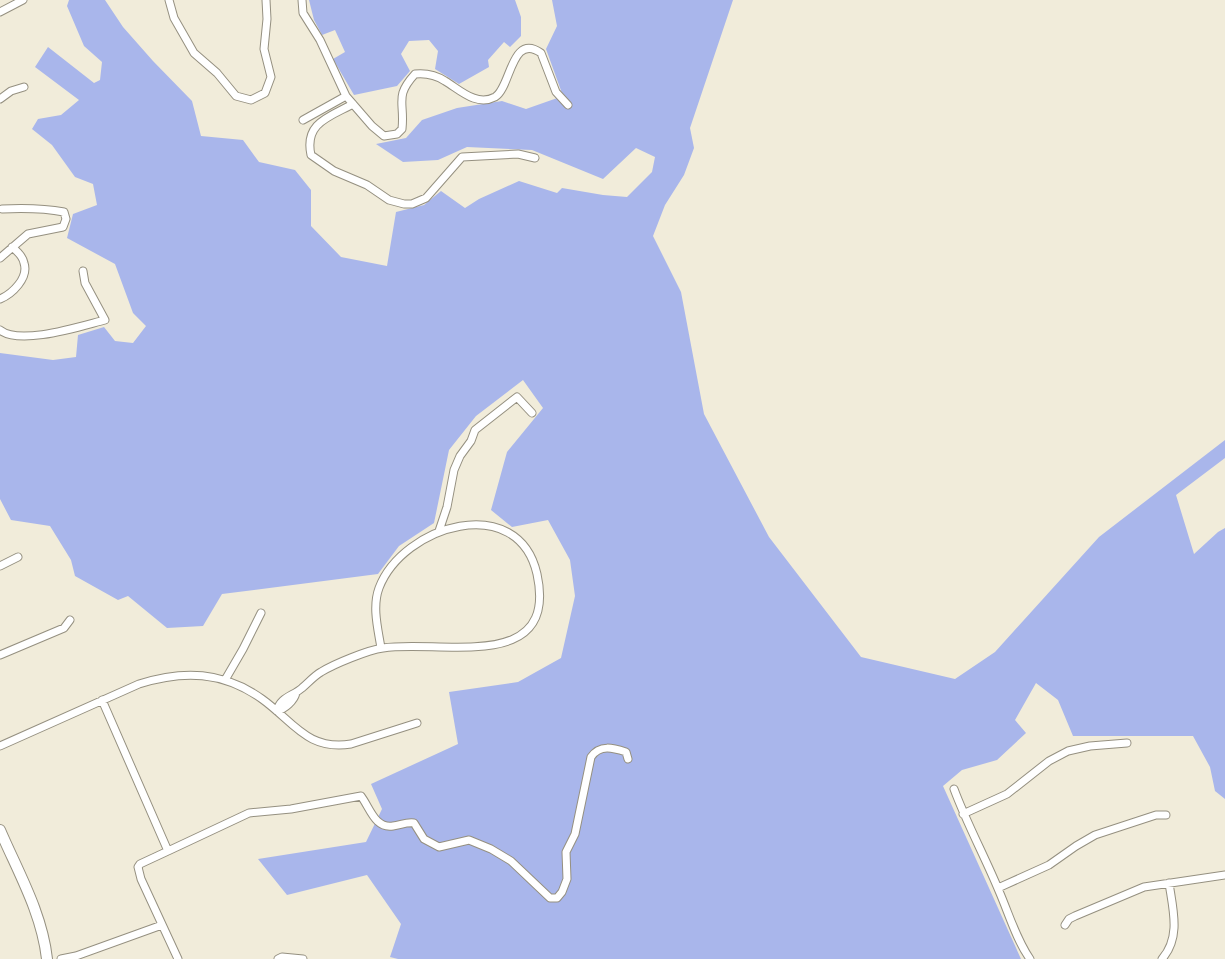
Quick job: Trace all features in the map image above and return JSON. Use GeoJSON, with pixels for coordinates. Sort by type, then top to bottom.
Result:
{"type":"FeatureCollection","features":[{"type":"Feature","properties":{"kind":"main road"},"geometry":{"type":"LineString","coordinates":[[0,830],[37,915],[47,959]]}},
{"type":"Feature","properties":{"kind":"street"},"geometry":{"type":"LineString","coordinates":[[0,12],[23,0]]}},
{"type":"Feature","properties":{"kind":"street"},"geometry":{"type":"LineString","coordinates":[[169,0],[174,18],[194,53],[217,73],[236,96],[251,100],[265,93],[271,77],[264,49],[266,0]]}},
{"type":"Feature","properties":{"kind":"street"},"geometry":{"type":"LineString","coordinates":[[302,0],[303,13],[320,40],[346,96],[384,136],[397,134],[402,129],[403,87],[415,74],[425,73],[444,80],[463,95],[491,98],[502,90],[517,55],[528,48],[541,53],[556,92],[568,105]]}},
{"type":"Feature","properties":{"kind":"street"},"geometry":{"type":"LineString","coordinates":[[0,99],[24,87]]}},
{"type":"Feature","properties":{"kind":"street"},"geometry":{"type":"LineString","coordinates":[[303,120],[346,96]]}},
{"type":"Feature","properties":{"kind":"street"},"geometry":{"type":"LineString","coordinates":[[353,104],[316,127],[309,138],[311,155],[334,171],[367,185],[398,204],[412,204],[426,198],[462,157],[518,154],[535,158]]}},
{"type":"Feature","properties":{"kind":"street"},"geometry":{"type":"LineString","coordinates":[[0,258],[28,234],[63,227],[66,219],[64,212],[36,208],[2,209]]}},
{"type":"Feature","properties":{"kind":"street"},"geometry":{"type":"LineString","coordinates":[[0,299],[10,295],[25,273],[24,262],[12,247]]}},
{"type":"Feature","properties":{"kind":"street"},"geometry":{"type":"LineString","coordinates":[[0,330],[6,335],[45,335],[105,320],[85,283],[83,271]]}},
{"type":"Feature","properties":{"kind":"street"},"geometry":{"type":"LineString","coordinates":[[439,531],[454,470],[475,430],[517,397],[532,413]]}},
{"type":"Feature","properties":{"kind":"street"},"geometry":{"type":"LineString","coordinates":[[277,711],[278,705],[291,693],[296,693],[320,673],[381,648],[491,647],[514,641],[530,625],[538,609],[540,595],[533,562],[526,548],[505,531],[483,525],[439,531],[418,541],[403,554],[379,587],[376,618],[381,648]]}},
{"type":"Feature","properties":{"kind":"street"},"geometry":{"type":"LineString","coordinates":[[0,566],[18,557]]}},
{"type":"Feature","properties":{"kind":"street"},"geometry":{"type":"LineString","coordinates":[[225,680],[261,613]]}},
{"type":"Feature","properties":{"kind":"street"},"geometry":{"type":"LineString","coordinates":[[0,655],[64,628],[70,620]]}},
{"type":"Feature","properties":{"kind":"street"},"geometry":{"type":"LineString","coordinates":[[0,746],[139,684],[180,674],[203,675],[244,688],[277,711],[293,728],[321,743],[351,744],[417,723]]}},
{"type":"Feature","properties":{"kind":"street"},"geometry":{"type":"LineString","coordinates":[[102,700],[168,851]]}},
{"type":"Feature","properties":{"kind":"street"},"geometry":{"type":"LineString","coordinates":[[963,814],[1007,794],[1049,761],[1068,751],[1127,743]]}},
{"type":"Feature","properties":{"kind":"street"},"geometry":{"type":"LineString","coordinates":[[178,959],[138,867],[249,813],[361,796],[377,823],[389,827],[414,823],[424,839],[439,847],[469,840],[511,861],[550,898],[557,898],[567,879],[566,852],[575,834],[591,757],[599,749],[613,748],[626,752],[628,759]]}},
{"type":"Feature","properties":{"kind":"street"},"geometry":{"type":"LineString","coordinates":[[954,789],[1030,959]]}},
{"type":"Feature","properties":{"kind":"street"},"geometry":{"type":"LineString","coordinates":[[998,888],[1049,865],[1095,835],[1156,815],[1166,815]]}},
{"type":"Feature","properties":{"kind":"street"},"geometry":{"type":"LineString","coordinates":[[1065,925],[1069,919],[1134,890],[1225,875]]}},
{"type":"Feature","properties":{"kind":"street"},"geometry":{"type":"LineString","coordinates":[[1162,959],[1174,935],[1169,883]]}},
{"type":"Feature","properties":{"kind":"street"},"geometry":{"type":"LineString","coordinates":[[61,959],[162,925]]}},
{"type":"Feature","properties":{"kind":"street"},"geometry":{"type":"LineString","coordinates":[[278,959],[303,959]]}},
{"type":"Feature","properties":{"kind":"shaded area"},"geometry":{"type":"Polygon","coordinates":[[[69,0],[105,0],[123,27],[192,101],[201,136],[243,140],[259,162],[295,170],[311,190],[311,226],[341,257],[387,266],[396,212],[424,205],[441,191],[465,208],[519,181],[557,193],[562,188],[627,197],[652,172],[655,157],[636,148],[603,179],[532,150],[467,147],[438,160],[403,162],[376,144],[406,138],[422,120],[457,108],[502,101],[526,109],[563,96],[546,49],[557,26],[552,0],[733,0],[690,128],[694,148],[653,236],[681,292],[704,414],[769,537],[861,657],[955,679],[995,652],[1099,537],[1225,440],[1225,458],[1176,495],[1194,554],[1225,528],[1225,799],[1215,791],[1210,767],[1193,736],[1073,736],[1058,700],[1036,683],[1015,720],[1026,733],[997,760],[962,770],[943,786],[1021,959],[398,959],[390,957],[401,924],[367,875],[287,895],[258,859],[366,842],[382,809],[371,784],[458,744],[449,692],[518,682],[561,658],[575,596],[570,560],[548,520],[512,527],[491,510],[507,452],[543,408],[523,380],[476,416],[449,450],[434,523],[399,546],[378,574],[222,594],[203,626],[167,628],[128,596],[118,600],[75,576],[71,560],[50,526],[11,520],[0,499],[0,353],[53,360],[76,357],[78,335],[104,327],[115,341],[133,343],[146,326],[133,313],[115,264],[67,238],[73,214],[97,205],[93,184],[75,177],[52,145],[32,129],[38,119],[61,115],[79,100],[35,67],[48,47],[94,83],[100,80],[102,62],[84,46],[67,6],[69,0]]]}},
{"type":"Feature","properties":{"kind":"shaded area"},"geometry":{"type":"Polygon","coordinates":[[[309,0],[515,0],[521,17],[521,36],[510,47],[504,42],[488,60],[489,67],[459,84],[435,69],[438,51],[429,40],[409,41],[401,54],[410,71],[397,86],[354,95],[333,59],[345,52],[335,30],[322,35],[309,0]]]}}]}
